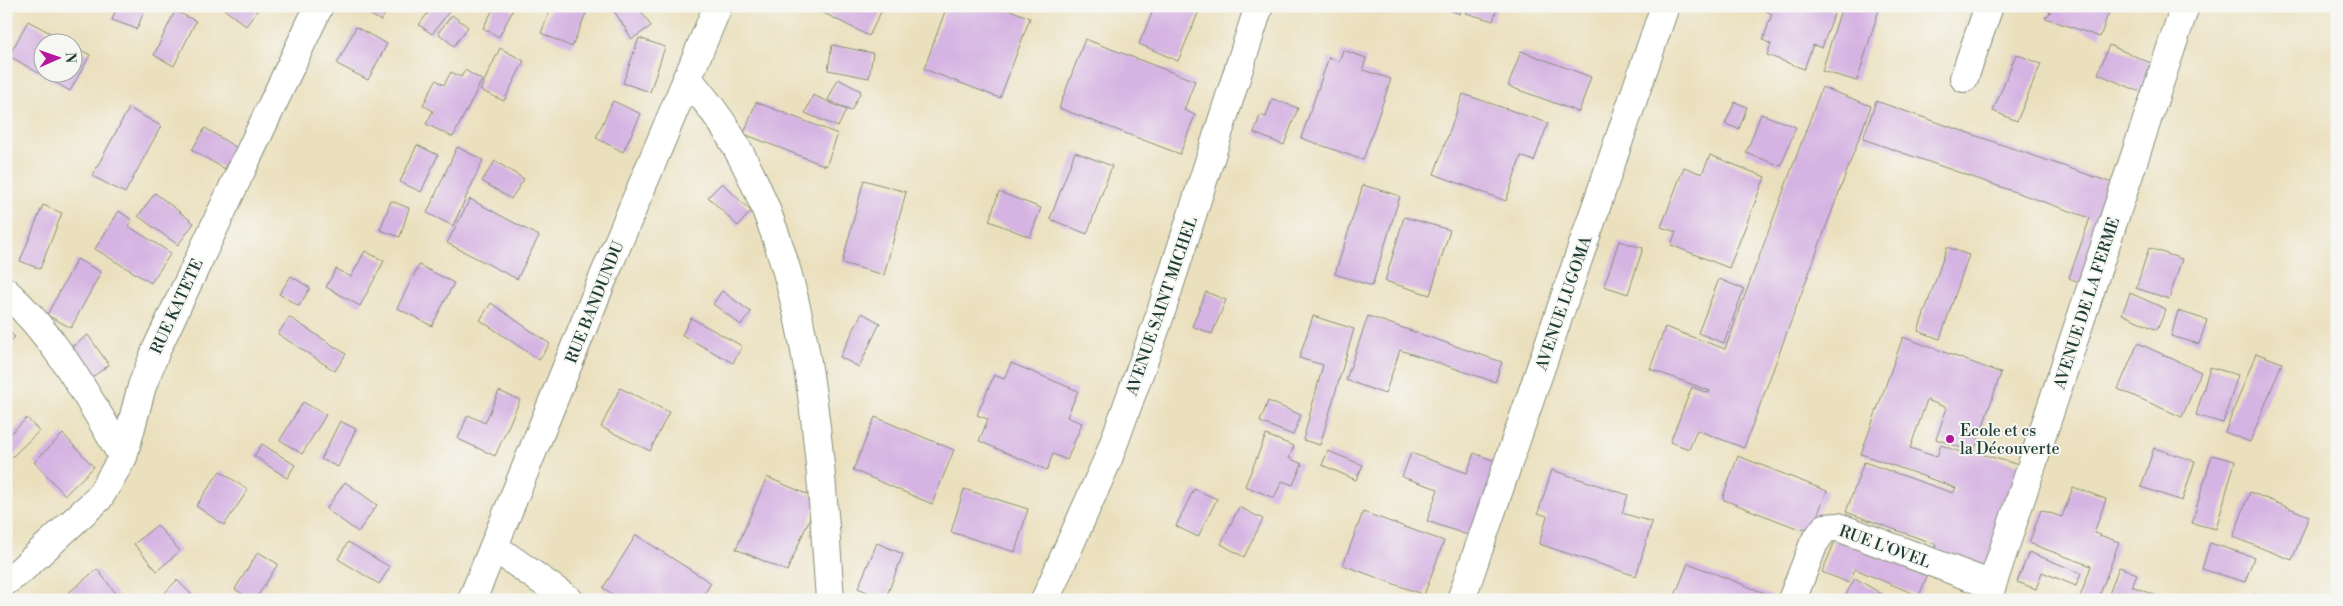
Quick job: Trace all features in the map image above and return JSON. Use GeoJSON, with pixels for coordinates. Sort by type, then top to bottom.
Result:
{"type":"FeatureCollection","features":[{"type":"Feature","properties":{"kind":"street","name":"RUE KATETE"},"geometry":{"type":"LineString","coordinates":[[6,580],[20,571],[99,498],[123,457],[142,386],[157,348],[319,6]]}},
{"type":"Feature","properties":{"kind":"street","name":"RUE BANDUNDU"},"geometry":{"type":"LineString","coordinates":[[472,600],[718,6]]}},
{"type":"Feature","properties":{"kind":"street","name":"AVENUE SAINT MICHEL"},"geometry":{"type":"LineString","coordinates":[[1045,600],[1108,459],[1157,324],[1259,6]]}},
{"type":"Feature","properties":{"kind":"street","name":"AVENUE LUGOMA"},"geometry":{"type":"LineString","coordinates":[[1460,600],[1665,6]]}},
{"type":"Feature","properties":{"kind":"street"},"geometry":{"type":"LineString","coordinates":[[1964,78],[1989,6]]}},
{"type":"Feature","properties":{"kind":"street","name":"AVENUE DE LA FERME"},"geometry":{"type":"LineString","coordinates":[[1989,592],[2185,6]]}},
{"type":"Feature","properties":{"kind":"street"},"geometry":{"type":"LineString","coordinates":[[687,77],[726,128],[759,191],[789,278],[810,377],[830,600]]}},
{"type":"Feature","properties":{"kind":"street"},"geometry":{"type":"LineString","coordinates":[[6,292],[20,304],[69,365],[123,457]]}},
{"type":"Feature","properties":{"kind":"street","name":"RUE L'OVEL"},"geometry":{"type":"LineString","coordinates":[[1792,600],[1814,542],[1824,528],[1838,527],[1989,592]]}},
{"type":"Feature","properties":{"kind":"street"},"geometry":{"type":"LineString","coordinates":[[494,547],[570,600]]}},
{"type":"Feature","properties":{"kind":"building"},"geometry":{"type":"Polygon","coordinates":[[[117,6],[132,6],[144,11],[137,29],[112,20],[117,6]]]}},
{"type":"Feature","properties":{"kind":"building"},"geometry":{"type":"Polygon","coordinates":[[[220,6],[256,6],[259,8],[246,26],[220,6]]]}},
{"type":"Feature","properties":{"kind":"building"},"geometry":{"type":"Polygon","coordinates":[[[360,6],[389,6],[381,21],[359,8],[360,6]]]}},
{"type":"Feature","properties":{"kind":"building"},"geometry":{"type":"Polygon","coordinates":[[[433,6],[448,6],[451,9],[432,34],[419,25],[433,6]]]}},
{"type":"Feature","properties":{"kind":"building"},"geometry":{"type":"Polygon","coordinates":[[[495,6],[507,6],[513,10],[499,37],[483,28],[495,6]]]}},
{"type":"Feature","properties":{"kind":"building"},"geometry":{"type":"Polygon","coordinates":[[[552,6],[589,6],[572,47],[541,33],[552,6]]]}},
{"type":"Feature","properties":{"kind":"building"},"geometry":{"type":"Polygon","coordinates":[[[611,6],[638,6],[651,26],[632,39],[611,6]]]}},
{"type":"Feature","properties":{"kind":"building"},"geometry":{"type":"Polygon","coordinates":[[[810,6],[884,6],[869,36],[810,6]]]}},
{"type":"Feature","properties":{"kind":"building"},"geometry":{"type":"Polygon","coordinates":[[[947,6],[1000,6],[1030,18],[1000,98],[924,69],[947,6]]]}},
{"type":"Feature","properties":{"kind":"building"},"geometry":{"type":"Polygon","coordinates":[[[1155,6],[1201,6],[1178,61],[1139,44],[1155,6]]]}},
{"type":"Feature","properties":{"kind":"building"},"geometry":{"type":"Polygon","coordinates":[[[1439,6],[1463,6],[1460,14],[1439,6]]]}},
{"type":"Feature","properties":{"kind":"building"},"geometry":{"type":"Polygon","coordinates":[[[1468,6],[1498,6],[1493,21],[1466,13],[1468,6]]]}},
{"type":"Feature","properties":{"kind":"building"},"geometry":{"type":"Polygon","coordinates":[[[1768,6],[1822,6],[1835,11],[1822,48],[1813,45],[1804,69],[1767,55],[1771,44],[1763,40],[1772,14],[1766,11],[1768,6]]]}},
{"type":"Feature","properties":{"kind":"building"},"geometry":{"type":"Polygon","coordinates":[[[1842,6],[1880,6],[1857,81],[1822,71],[1842,6]]]}},
{"type":"Feature","properties":{"kind":"building"},"geometry":{"type":"Polygon","coordinates":[[[2036,6],[2111,6],[2100,37],[2045,18],[2051,12],[2036,6]]]}},
{"type":"Feature","properties":{"kind":"building"},"geometry":{"type":"Polygon","coordinates":[[[175,11],[196,21],[174,66],[154,55],[175,11]]]}},
{"type":"Feature","properties":{"kind":"building"},"geometry":{"type":"Polygon","coordinates":[[[452,15],[468,27],[454,46],[438,33],[452,15]]]}},
{"type":"Feature","properties":{"kind":"building"},"geometry":{"type":"Polygon","coordinates":[[[28,21],[48,32],[32,32],[32,69],[9,56],[28,21]]]}},
{"type":"Feature","properties":{"kind":"building"},"geometry":{"type":"Polygon","coordinates":[[[356,27],[387,44],[368,80],[337,64],[356,27]]]}},
{"type":"Feature","properties":{"kind":"building"},"geometry":{"type":"Polygon","coordinates":[[[639,38],[665,47],[650,92],[623,83],[639,38]]]}},
{"type":"Feature","properties":{"kind":"building"},"geometry":{"type":"Polygon","coordinates":[[[1085,39],[1195,81],[1184,110],[1195,115],[1180,154],[1059,108],[1085,39]]]}},
{"type":"Feature","properties":{"kind":"building"},"geometry":{"type":"Polygon","coordinates":[[[832,45],[873,53],[869,78],[828,70],[832,45]]]}},
{"type":"Feature","properties":{"kind":"building"},"geometry":{"type":"Polygon","coordinates":[[[2109,45],[2160,67],[2148,95],[2098,74],[2109,45]]]}},
{"type":"Feature","properties":{"kind":"building"},"geometry":{"type":"Polygon","coordinates":[[[500,48],[524,61],[504,101],[480,90],[500,48]]]}},
{"type":"Feature","properties":{"kind":"building"},"geometry":{"type":"Polygon","coordinates":[[[1343,50],[1366,58],[1363,70],[1391,79],[1363,160],[1301,138],[1329,57],[1339,62],[1343,50]]]}},
{"type":"Feature","properties":{"kind":"building"},"geometry":{"type":"Polygon","coordinates":[[[82,51],[90,55],[82,69],[82,51]]]}},
{"type":"Feature","properties":{"kind":"building"},"geometry":{"type":"Polygon","coordinates":[[[1521,51],[1591,77],[1579,112],[1508,86],[1521,51]]]}},
{"type":"Feature","properties":{"kind":"building"},"geometry":{"type":"Polygon","coordinates":[[[2016,54],[2041,64],[2017,121],[1993,111],[2016,54]]]}},
{"type":"Feature","properties":{"kind":"building"},"geometry":{"type":"Polygon","coordinates":[[[465,70],[482,80],[453,137],[426,124],[433,111],[423,105],[436,80],[444,85],[451,72],[461,77],[465,70]]]}},
{"type":"Feature","properties":{"kind":"building"},"geometry":{"type":"Polygon","coordinates":[[[838,79],[861,91],[851,111],[828,100],[838,79]]]}},
{"type":"Feature","properties":{"kind":"building"},"geometry":{"type":"Polygon","coordinates":[[[54,82],[75,82],[70,91],[54,82]]]}},
{"type":"Feature","properties":{"kind":"building"},"geometry":{"type":"Polygon","coordinates":[[[1822,87],[1871,106],[1744,448],[1697,430],[1689,449],[1670,442],[1692,387],[1709,393],[1710,391],[1650,369],[1665,327],[1725,349],[1822,87]]]}},
{"type":"Feature","properties":{"kind":"building"},"geometry":{"type":"Polygon","coordinates":[[[1463,94],[1548,123],[1534,161],[1521,156],[1506,201],[1434,174],[1463,94]]]}},
{"type":"Feature","properties":{"kind":"building"},"geometry":{"type":"Polygon","coordinates":[[[813,95],[846,110],[838,127],[805,113],[813,95]]]}},
{"type":"Feature","properties":{"kind":"building"},"geometry":{"type":"Polygon","coordinates":[[[1272,99],[1298,108],[1284,145],[1254,133],[1260,115],[1266,117],[1272,99]]]}},
{"type":"Feature","properties":{"kind":"building"},"geometry":{"type":"Polygon","coordinates":[[[613,101],[641,114],[623,152],[596,138],[613,101]]]}},
{"type":"Feature","properties":{"kind":"building"},"geometry":{"type":"Polygon","coordinates":[[[1876,101],[2121,186],[2087,285],[2069,278],[2090,218],[1863,139],[1876,101]]]}},
{"type":"Feature","properties":{"kind":"building"},"geometry":{"type":"Polygon","coordinates":[[[756,102],[838,134],[826,166],[744,134],[756,102]]]}},
{"type":"Feature","properties":{"kind":"building"},"geometry":{"type":"Polygon","coordinates":[[[1735,102],[1747,107],[1739,129],[1725,124],[1735,102]]]}},
{"type":"Feature","properties":{"kind":"building"},"geometry":{"type":"Polygon","coordinates":[[[129,108],[161,126],[125,193],[92,176],[129,108]]]}},
{"type":"Feature","properties":{"kind":"building"},"geometry":{"type":"Polygon","coordinates":[[[1761,114],[1796,127],[1781,166],[1746,153],[1761,114]]]}},
{"type":"Feature","properties":{"kind":"building"},"geometry":{"type":"Polygon","coordinates":[[[205,128],[237,148],[225,169],[192,150],[205,128]]]}},
{"type":"Feature","properties":{"kind":"building"},"geometry":{"type":"Polygon","coordinates":[[[417,145],[438,155],[421,192],[400,182],[417,145]]]}},
{"type":"Feature","properties":{"kind":"building"},"geometry":{"type":"Polygon","coordinates":[[[457,147],[483,160],[453,226],[427,213],[457,147]]]}},
{"type":"Feature","properties":{"kind":"building"},"geometry":{"type":"Polygon","coordinates":[[[1075,152],[1112,166],[1087,234],[1050,219],[1075,152]]]}},
{"type":"Feature","properties":{"kind":"building"},"geometry":{"type":"Polygon","coordinates":[[[1710,155],[1765,177],[1729,268],[1671,245],[1676,232],[1661,227],[1684,167],[1702,174],[1710,155]]]}},
{"type":"Feature","properties":{"kind":"building"},"geometry":{"type":"Polygon","coordinates":[[[495,161],[524,179],[511,199],[482,181],[495,161]]]}},
{"type":"Feature","properties":{"kind":"building"},"geometry":{"type":"Polygon","coordinates":[[[864,180],[906,192],[884,275],[842,263],[864,180]]]}},
{"type":"Feature","properties":{"kind":"building"},"geometry":{"type":"Polygon","coordinates":[[[722,183],[751,211],[738,226],[708,197],[722,183]]]}},
{"type":"Feature","properties":{"kind":"building"},"geometry":{"type":"Polygon","coordinates":[[[1363,185],[1400,196],[1372,286],[1335,274],[1363,185]]]}},
{"type":"Feature","properties":{"kind":"building"},"geometry":{"type":"Polygon","coordinates":[[[999,192],[1041,208],[1030,237],[989,221],[999,192]]]}},
{"type":"Feature","properties":{"kind":"building"},"geometry":{"type":"Polygon","coordinates":[[[155,193],[194,223],[178,245],[138,216],[155,193]]]}},
{"type":"Feature","properties":{"kind":"building"},"geometry":{"type":"Polygon","coordinates":[[[470,199],[539,236],[517,279],[447,243],[470,199]]]}},
{"type":"Feature","properties":{"kind":"building"},"geometry":{"type":"Polygon","coordinates":[[[391,201],[409,208],[400,237],[380,230],[391,201]]]}},
{"type":"Feature","properties":{"kind":"building"},"geometry":{"type":"Polygon","coordinates":[[[43,205],[62,213],[40,269],[20,261],[43,205]]]}},
{"type":"Feature","properties":{"kind":"building"},"geometry":{"type":"Polygon","coordinates":[[[119,211],[132,220],[128,226],[171,253],[151,283],[95,249],[119,211]]]}},
{"type":"Feature","properties":{"kind":"building"},"geometry":{"type":"Polygon","coordinates":[[[1404,217],[1450,230],[1430,295],[1385,281],[1404,217]]]}},
{"type":"Feature","properties":{"kind":"building"},"geometry":{"type":"Polygon","coordinates":[[[1619,241],[1643,248],[1628,294],[1604,286],[1619,241]]]}},
{"type":"Feature","properties":{"kind":"building"},"geometry":{"type":"Polygon","coordinates":[[[1947,247],[1969,255],[1940,339],[1918,331],[1947,247]]]}},
{"type":"Feature","properties":{"kind":"building"},"geometry":{"type":"Polygon","coordinates":[[[2149,248],[2182,259],[2169,299],[2136,288],[2149,248]]]}},
{"type":"Feature","properties":{"kind":"building"},"geometry":{"type":"Polygon","coordinates":[[[365,251],[384,261],[360,306],[326,287],[336,269],[351,277],[365,251]]]}},
{"type":"Feature","properties":{"kind":"building"},"geometry":{"type":"Polygon","coordinates":[[[77,259],[101,272],[71,328],[47,315],[77,259]]]}},
{"type":"Feature","properties":{"kind":"building"},"geometry":{"type":"Polygon","coordinates":[[[419,265],[454,283],[432,326],[397,308],[419,265]]]}},
{"type":"Feature","properties":{"kind":"building"},"geometry":{"type":"Polygon","coordinates":[[[291,276],[310,288],[299,306],[279,294],[291,276]]]}},
{"type":"Feature","properties":{"kind":"building"},"geometry":{"type":"Polygon","coordinates":[[[1719,279],[1744,289],[1724,343],[1698,333],[1719,279]]]}},
{"type":"Feature","properties":{"kind":"building"},"geometry":{"type":"Polygon","coordinates":[[[722,291],[751,312],[741,325],[713,304],[722,291]]]}},
{"type":"Feature","properties":{"kind":"building"},"geometry":{"type":"Polygon","coordinates":[[[1206,292],[1226,300],[1212,334],[1192,326],[1206,292]]]}},
{"type":"Feature","properties":{"kind":"building"},"geometry":{"type":"Polygon","coordinates":[[[2130,293],[2166,309],[2157,330],[2122,314],[2130,293]]]}},
{"type":"Feature","properties":{"kind":"building"},"geometry":{"type":"Polygon","coordinates":[[[491,303],[550,344],[539,360],[480,320],[491,303]]]}},
{"type":"Feature","properties":{"kind":"building"},"geometry":{"type":"Polygon","coordinates":[[[2178,311],[2207,320],[2199,344],[2171,336],[2178,311]]]}},
{"type":"Feature","properties":{"kind":"building"},"geometry":{"type":"Polygon","coordinates":[[[862,313],[880,323],[859,367],[840,357],[862,313]]]}},
{"type":"Feature","properties":{"kind":"building"},"geometry":{"type":"Polygon","coordinates":[[[1313,316],[1354,329],[1320,445],[1303,440],[1323,365],[1299,358],[1313,316]]]}},
{"type":"Feature","properties":{"kind":"building"},"geometry":{"type":"Polygon","coordinates":[[[1368,316],[1502,362],[1495,382],[1400,350],[1385,394],[1346,380],[1368,316]]]}},
{"type":"Feature","properties":{"kind":"building"},"geometry":{"type":"Polygon","coordinates":[[[289,317],[346,354],[335,371],[278,334],[289,317]]]}},
{"type":"Feature","properties":{"kind":"building"},"geometry":{"type":"Polygon","coordinates":[[[691,318],[742,346],[733,363],[682,335],[691,318]]]}},
{"type":"Feature","properties":{"kind":"building"},"geometry":{"type":"Polygon","coordinates":[[[6,329],[15,337],[6,346],[6,329]]]}},
{"type":"Feature","properties":{"kind":"building"},"geometry":{"type":"Polygon","coordinates":[[[88,335],[109,365],[91,378],[69,349],[88,335]]]}},
{"type":"Feature","properties":{"kind":"building"},"geometry":{"type":"Polygon","coordinates":[[[1903,337],[2001,373],[1974,452],[2026,467],[1992,572],[1937,554],[1935,544],[1846,512],[1864,462],[1953,493],[1956,488],[1861,454],[1903,337]],[[1927,400],[1910,448],[1937,457],[1941,445],[1968,455],[1974,452],[1936,439],[1947,408],[1927,400]]]}},
{"type":"Feature","properties":{"kind":"building"},"geometry":{"type":"Polygon","coordinates":[[[2138,343],[2201,372],[2182,417],[2118,389],[2138,343]]]}},
{"type":"Feature","properties":{"kind":"building"},"geometry":{"type":"Polygon","coordinates":[[[2256,353],[2282,363],[2250,442],[2225,432],[2256,353]]]}},
{"type":"Feature","properties":{"kind":"building"},"geometry":{"type":"Polygon","coordinates":[[[1011,363],[1078,391],[1067,417],[1082,423],[1067,460],[1053,454],[1047,470],[979,441],[988,419],[977,415],[994,375],[1004,379],[1011,363]]]}},
{"type":"Feature","properties":{"kind":"building"},"geometry":{"type":"Polygon","coordinates":[[[2210,367],[2238,375],[2223,423],[2196,415],[2210,367]]]}},
{"type":"Feature","properties":{"kind":"building"},"geometry":{"type":"Polygon","coordinates":[[[620,388],[669,412],[650,451],[601,427],[620,388]]]}},
{"type":"Feature","properties":{"kind":"building"},"geometry":{"type":"Polygon","coordinates":[[[499,391],[520,400],[495,456],[458,439],[468,415],[485,423],[499,391]]]}},
{"type":"Feature","properties":{"kind":"building"},"geometry":{"type":"Polygon","coordinates":[[[1268,401],[1301,415],[1293,435],[1260,422],[1268,401]]]}},
{"type":"Feature","properties":{"kind":"building"},"geometry":{"type":"Polygon","coordinates":[[[303,402],[326,415],[302,454],[280,440],[303,402]]]}},
{"type":"Feature","properties":{"kind":"building"},"geometry":{"type":"Polygon","coordinates":[[[875,417],[954,450],[932,504],[853,470],[875,417]]]}},
{"type":"Feature","properties":{"kind":"building"},"geometry":{"type":"Polygon","coordinates":[[[27,418],[39,431],[10,459],[6,455],[6,438],[27,418]]]}},
{"type":"Feature","properties":{"kind":"building"},"geometry":{"type":"Polygon","coordinates":[[[340,421],[356,429],[338,467],[321,459],[340,421]]]}},
{"type":"Feature","properties":{"kind":"building"},"geometry":{"type":"Polygon","coordinates":[[[63,434],[94,467],[65,495],[34,462],[63,434]]]}},
{"type":"Feature","properties":{"kind":"building"},"geometry":{"type":"Polygon","coordinates":[[[1266,435],[1294,446],[1289,458],[1302,464],[1293,485],[1282,481],[1274,498],[1245,486],[1266,435]]]}},
{"type":"Feature","properties":{"kind":"building"},"geometry":{"type":"Polygon","coordinates":[[[262,444],[295,465],[287,478],[254,456],[262,444]]]}},
{"type":"Feature","properties":{"kind":"building"},"geometry":{"type":"Polygon","coordinates":[[[2154,448],[2195,461],[2182,501],[2141,487],[2154,448]]]}},
{"type":"Feature","properties":{"kind":"building"},"geometry":{"type":"Polygon","coordinates":[[[1328,451],[1363,465],[1356,480],[1322,465],[1328,451]]]}},
{"type":"Feature","properties":{"kind":"building"},"geometry":{"type":"Polygon","coordinates":[[[1411,453],[1467,473],[1474,453],[1500,463],[1473,537],[1427,521],[1438,489],[1402,477],[1411,453]]]}},
{"type":"Feature","properties":{"kind":"building"},"geometry":{"type":"Polygon","coordinates":[[[2212,455],[2235,461],[2216,529],[2192,523],[2212,455]]]}},
{"type":"Feature","properties":{"kind":"building"},"geometry":{"type":"Polygon","coordinates":[[[1738,456],[1827,491],[1811,531],[1803,528],[1802,530],[1724,500],[1723,497],[1738,456]]]}},
{"type":"Feature","properties":{"kind":"building"},"geometry":{"type":"Polygon","coordinates":[[[1552,470],[1628,495],[1622,513],[1652,522],[1636,576],[1539,544],[1547,516],[1538,513],[1552,470]]]}},
{"type":"Feature","properties":{"kind":"building"},"geometry":{"type":"Polygon","coordinates":[[[220,471],[248,490],[224,525],[196,506],[220,471]]]}},
{"type":"Feature","properties":{"kind":"building"},"geometry":{"type":"Polygon","coordinates":[[[767,477],[818,499],[787,571],[736,549],[767,477]]]}},
{"type":"Feature","properties":{"kind":"building"},"geometry":{"type":"Polygon","coordinates":[[[345,482],[377,505],[358,532],[326,509],[345,482]]]}},
{"type":"Feature","properties":{"kind":"building"},"geometry":{"type":"Polygon","coordinates":[[[2073,487],[2106,499],[2094,533],[2119,542],[2098,600],[2079,600],[2091,566],[2029,543],[2041,510],[2062,517],[2073,487]]]}},
{"type":"Feature","properties":{"kind":"building"},"geometry":{"type":"Polygon","coordinates":[[[964,489],[1028,509],[1015,552],[951,532],[964,489]]]}},
{"type":"Feature","properties":{"kind":"building"},"geometry":{"type":"Polygon","coordinates":[[[1194,489],[1217,499],[1198,537],[1176,526],[1194,489]]]}},
{"type":"Feature","properties":{"kind":"building"},"geometry":{"type":"Polygon","coordinates":[[[2250,492],[2309,516],[2292,560],[2233,537],[2250,492]]]}},
{"type":"Feature","properties":{"kind":"building"},"geometry":{"type":"Polygon","coordinates":[[[1239,507],[1263,519],[1244,557],[1221,544],[1239,507]]]}},
{"type":"Feature","properties":{"kind":"building"},"geometry":{"type":"Polygon","coordinates":[[[1363,512],[1444,541],[1424,595],[1343,565],[1363,512]]]}},
{"type":"Feature","properties":{"kind":"building"},"geometry":{"type":"Polygon","coordinates":[[[157,525],[180,551],[157,571],[134,544],[157,525]]]}},
{"type":"Feature","properties":{"kind":"building"},"geometry":{"type":"Polygon","coordinates":[[[636,535],[711,583],[701,600],[622,600],[603,588],[636,535]]]}},
{"type":"Feature","properties":{"kind":"building"},"geometry":{"type":"Polygon","coordinates":[[[1836,539],[1927,576],[1919,596],[1855,569],[1849,583],[1822,572],[1836,539]]]}},
{"type":"Feature","properties":{"kind":"building"},"geometry":{"type":"Polygon","coordinates":[[[348,542],[390,567],[379,584],[338,559],[348,542]]]}},
{"type":"Feature","properties":{"kind":"building"},"geometry":{"type":"Polygon","coordinates":[[[877,543],[903,554],[885,600],[858,588],[877,543]]]}},
{"type":"Feature","properties":{"kind":"building"},"geometry":{"type":"Polygon","coordinates":[[[2210,543],[2254,557],[2245,582],[2202,569],[2210,543]]]}},
{"type":"Feature","properties":{"kind":"building"},"geometry":{"type":"Polygon","coordinates":[[[258,552],[278,564],[255,600],[251,600],[235,589],[258,552]]]}},
{"type":"Feature","properties":{"kind":"building"},"geometry":{"type":"Polygon","coordinates":[[[2029,552],[2081,573],[2076,586],[2042,572],[2036,589],[2017,582],[2029,552]]]}},
{"type":"Feature","properties":{"kind":"building"},"geometry":{"type":"Polygon","coordinates":[[[1688,563],[1772,596],[1770,600],[1674,598],[1688,563]]]}},
{"type":"Feature","properties":{"kind":"building"},"geometry":{"type":"Polygon","coordinates":[[[2119,567],[2137,574],[2132,586],[2157,596],[2155,600],[2107,600],[2119,567]]]}},
{"type":"Feature","properties":{"kind":"building"},"geometry":{"type":"Polygon","coordinates":[[[97,569],[121,600],[60,600],[97,569]]]}},
{"type":"Feature","properties":{"kind":"building"},"geometry":{"type":"Polygon","coordinates":[[[1855,578],[1892,600],[1843,600],[1855,578]]]}},
{"type":"Feature","properties":{"kind":"building"},"geometry":{"type":"Polygon","coordinates":[[[177,580],[197,600],[158,600],[177,580]]]}},
{"type":"Feature","properties":{"kind":"building"},"geometry":{"type":"Polygon","coordinates":[[[2254,594],[2268,600],[2251,600],[2254,594]]]}},
{"type":"Feature","properties":{"kind":"place","name":"Ecole et cs la Découverte"},"geometry":{"type":"Point","coordinates":[1950,439]}}]}
